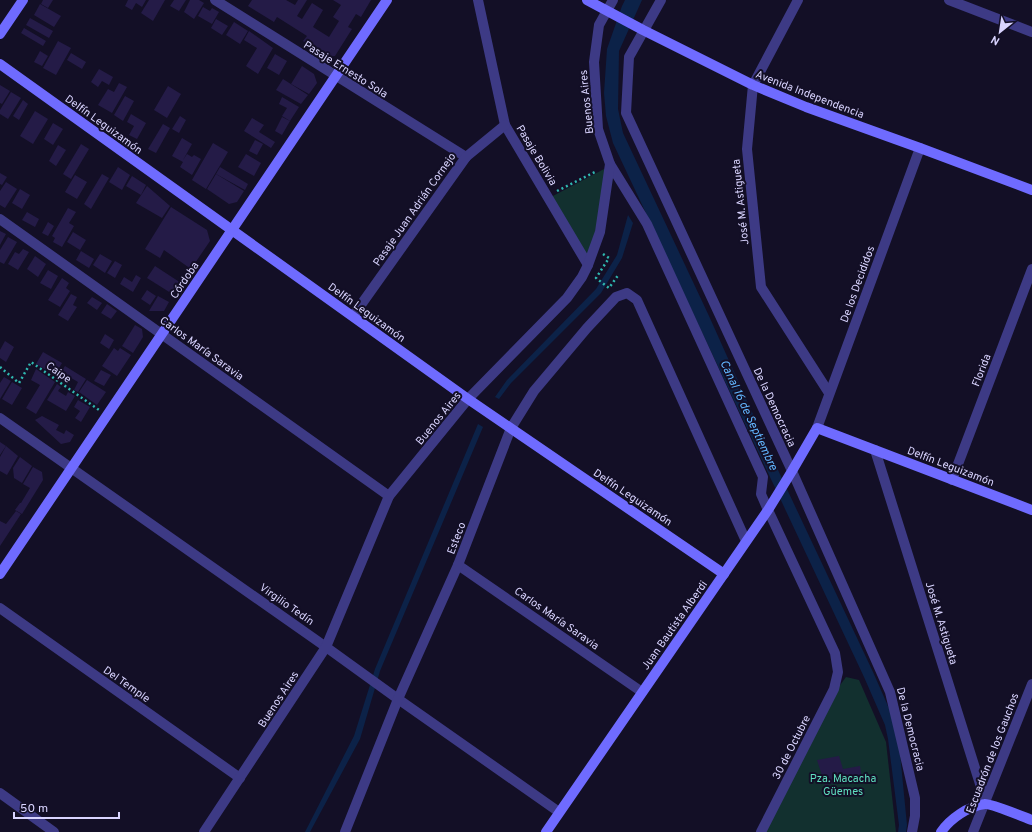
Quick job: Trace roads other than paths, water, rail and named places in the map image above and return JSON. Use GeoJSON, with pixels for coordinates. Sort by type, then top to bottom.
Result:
{"type":"FeatureCollection","features":[{"type":"Feature","properties":{"kind":"street"},"geometry":{"type":"LineString","coordinates":[[0,34],[23,0]]}},
{"type":"Feature","properties":{"kind":"street","name":"Pasaje Ernesto Sola"},"geometry":{"type":"LineString","coordinates":[[215,0],[466,157]]}},
{"type":"Feature","properties":{"kind":"street","name":"Córdoba"},"geometry":{"type":"LineString","coordinates":[[0,574],[387,0]]}},
{"type":"Feature","properties":{"kind":"street","name":"Pasaje Bolivia"},"geometry":{"type":"LineString","coordinates":[[478,0],[505,125],[588,265]]}},
{"type":"Feature","properties":{"kind":"street","name":"Avenida Independencia"},"geometry":{"type":"LineString","coordinates":[[587,0],[753,85],[806,107],[1032,190]]}},
{"type":"Feature","properties":{"kind":"street","name":"Buenos Aires"},"geometry":{"type":"LineString","coordinates":[[204,832],[326,647],[389,496],[468,399],[567,298],[582,277],[588,265],[600,232],[610,164],[598,129],[594,62],[599,25],[613,0]]}},
{"type":"Feature","properties":{"kind":"street","name":"De la Democracia"},"geometry":{"type":"LineString","coordinates":[[661,0],[629,57],[626,112],[792,471],[890,692],[915,798],[915,816],[912,832]]}},
{"type":"Feature","properties":{"kind":"street","name":"José M. Astigueta"},"geometry":{"type":"LineString","coordinates":[[798,0],[753,85],[747,149],[761,288],[829,393]]}},
{"type":"Feature","properties":{"kind":"street"},"geometry":{"type":"LineString","coordinates":[[949,0],[1032,32]]}},
{"type":"Feature","properties":{"kind":"street","name":"Delfín Leguizamón"},"geometry":{"type":"LineString","coordinates":[[0,64],[468,399],[724,574]]}},
{"type":"Feature","properties":{"kind":"street","name":"Pasaje Juan Adrián Cornejo"},"geometry":{"type":"LineString","coordinates":[[353,316],[466,157],[505,125]]}},
{"type":"Feature","properties":{"kind":"street","name":"De los Decididos"},"geometry":{"type":"LineString","coordinates":[[816,428],[920,148]]}},
{"type":"Feature","properties":{"kind":"street"},"geometry":{"type":"LineString","coordinates":[[610,164],[647,224],[696,330],[763,477],[761,494],[768,510]]}},
{"type":"Feature","properties":{"kind":"street","name":"Carlos María Saravia"},"geometry":{"type":"LineString","coordinates":[[0,219],[389,496]]}},
{"type":"Feature","properties":{"kind":"street","name":"Florida"},"geometry":{"type":"LineString","coordinates":[[952,480],[1032,269]]}},
{"type":"Feature","properties":{"kind":"street","name":"Esteco"},"geometry":{"type":"LineString","coordinates":[[345,832],[398,700],[458,564],[511,428],[534,391],[616,296],[627,293],[637,300],[746,541]]}},
{"type":"Feature","properties":{"kind":"street","name":"Virgilio Tedín"},"geometry":{"type":"LineString","coordinates":[[0,418],[326,647],[398,700],[559,812]]}},
{"type":"Feature","properties":{"kind":"street","name":"Juan Bautista Alberdi"},"geometry":{"type":"LineString","coordinates":[[546,832],[768,510],[816,428]]}},
{"type":"Feature","properties":{"kind":"street","name":"Delfín Leguizamón"},"geometry":{"type":"LineString","coordinates":[[816,428],[1032,510]]}},
{"type":"Feature","properties":{"kind":"street","name":"José M. Astigueta"},"geometry":{"type":"LineString","coordinates":[[875,450],[986,803]]}},
{"type":"Feature","properties":{"kind":"street","name":"30 de Octubre"},"geometry":{"type":"LineString","coordinates":[[761,832],[834,689],[838,672],[835,653],[768,510]]}},
{"type":"Feature","properties":{"kind":"street","name":"Carlos María Saravia"},"geometry":{"type":"LineString","coordinates":[[458,564],[642,692]]}},
{"type":"Feature","properties":{"kind":"street","name":"Del Temple"},"geometry":{"type":"LineString","coordinates":[[0,608],[240,778]]}},
{"type":"Feature","properties":{"kind":"street","name":"Escuadrón de los Gauchos"},"geometry":{"type":"LineString","coordinates":[[974,832],[1032,684]]}},
{"type":"Feature","properties":{"kind":"street"},"geometry":{"type":"LineString","coordinates":[[0,793],[54,832]]}},
{"type":"Feature","properties":{"kind":"street"},"geometry":{"type":"LineString","coordinates":[[941,832],[945,826],[963,811],[986,803],[1032,820]]}},
{"type":"Feature","properties":{"kind":"water","name":"Canal 16 de Septiembre"},"geometry":{"type":"Polygon","coordinates":[[[625,0],[642,0],[619,51],[618,109],[623,133],[709,316],[778,470],[895,722],[898,733],[907,825],[906,832],[898,832],[899,825],[885,725],[864,677],[613,143],[606,116],[604,93],[607,49],[625,0]]]}},
{"type":"Feature","properties":{"kind":"water"},"geometry":{"type":"Polygon","coordinates":[[[628,215],[633,223],[622,258],[601,293],[511,383],[499,399],[495,397],[507,380],[596,289],[617,255],[628,215]]]}},
{"type":"Feature","properties":{"kind":"water"},"geometry":{"type":"Polygon","coordinates":[[[478,424],[483,427],[380,671],[360,739],[310,832],[305,832],[354,736],[375,669],[478,424]]]}},
{"type":"Feature","properties":{"kind":"park label","name":"Pza. Macacha Güemes"},"geometry":{"type":"Point","coordinates":[843,784]}}]}
